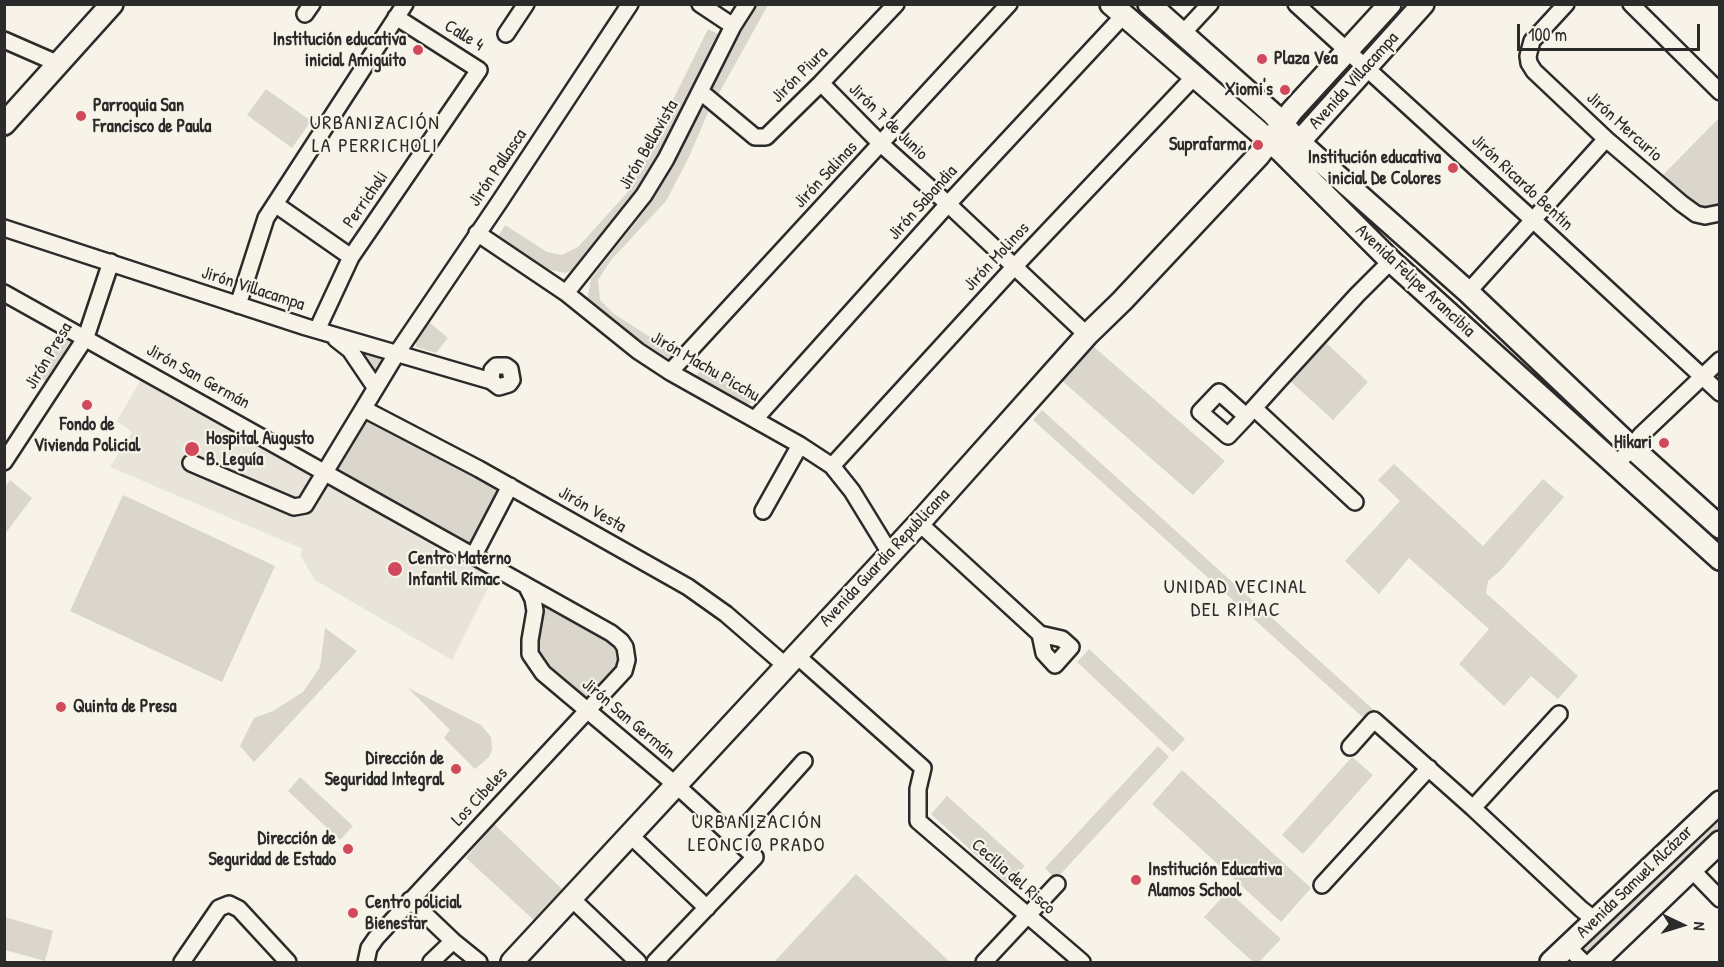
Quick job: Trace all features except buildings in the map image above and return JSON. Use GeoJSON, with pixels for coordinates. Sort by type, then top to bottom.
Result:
{"type":"FeatureCollection","features":[{"type":"Feature","properties":{"kind":"main road"},"geometry":{"type":"LineString","coordinates":[[4,124],[112,4]]}},
{"type":"Feature","properties":{"kind":"main road","name":"Avenida Felipe Arancibia"},"geometry":{"type":"LineString","coordinates":[[1149,4],[1281,123],[1277,147]]}},
{"type":"Feature","properties":{"kind":"main road","name":"Avenida Villacampa"},"geometry":{"type":"LineString","coordinates":[[1281,123],[1390,4]]}},
{"type":"Feature","properties":{"kind":"main road","name":"Avenida Villacampa"},"geometry":{"type":"LineString","coordinates":[[1277,147],[1366,68],[1423,4]]}},
{"type":"Feature","properties":{"kind":"main road","name":"Avenida Felipe Arancibia"},"geometry":{"type":"LineString","coordinates":[[1117,10],[1193,78],[1277,147],[1468,292],[1719,527]]}},
{"type":"Feature","properties":{"kind":"main road","name":"Avenida Felipe Arancibia"},"geometry":{"type":"LineString","coordinates":[[1277,147],[1391,261],[1719,559]]}},
{"type":"Feature","properties":{"kind":"main road","name":"Avenida Guardia Republicana"},"geometry":{"type":"LineString","coordinates":[[521,959],[571,898],[919,523],[1087,335],[1277,147]]}},
{"type":"Feature","properties":{"kind":"main road","name":"Avenida Samuel Alcázar"},"geometry":{"type":"LineString","coordinates":[[1551,963],[1719,802]]}},
{"type":"Feature","properties":{"kind":"main road","name":"Avenida Samuel Alcázar"},"geometry":{"type":"LineString","coordinates":[[1595,963],[1719,842]]}},
{"type":"Feature","properties":{"kind":"street"},"geometry":{"type":"LineString","coordinates":[[506,34],[526,4]]}},
{"type":"Feature","properties":{"kind":"street","name":"Jirón Pallasca"},"geometry":{"type":"LineString","coordinates":[[191,463],[298,507],[305,505],[396,353],[630,4]]}},
{"type":"Feature","properties":{"kind":"street"},"geometry":{"type":"LineString","coordinates":[[700,4],[734,26]]}},
{"type":"Feature","properties":{"kind":"street","name":"Jirón Bellavista"},"geometry":{"type":"LineString","coordinates":[[566,293],[644,195],[666,159],[747,4]]}},
{"type":"Feature","properties":{"kind":"street","name":"Jirón Piura"},"geometry":{"type":"LineString","coordinates":[[701,92],[755,137],[766,137],[821,84],[896,4]]}},
{"type":"Feature","properties":{"kind":"street","name":"Jirón Salinas"},"geometry":{"type":"LineString","coordinates":[[670,372],[1009,4]]}},
{"type":"Feature","properties":{"kind":"street"},"geometry":{"type":"LineString","coordinates":[[1182,34],[1210,4]]}},
{"type":"Feature","properties":{"kind":"street","name":"Jirón Ricardo Bentin"},"geometry":{"type":"LineString","coordinates":[[1296,4],[1719,393]]}},
{"type":"Feature","properties":{"kind":"street","name":"Jirón Mercurio"},"geometry":{"type":"LineString","coordinates":[[1566,4],[1532,40],[1528,48],[1529,63],[1534,71],[1606,139],[1681,202],[1696,214],[1712,214]]}},
{"type":"Feature","properties":{"kind":"street"},"geometry":{"type":"LineString","coordinates":[[1630,4],[1719,92]]}},
{"type":"Feature","properties":{"kind":"street","name":"Jirón Sabandia"},"geometry":{"type":"LineString","coordinates":[[754,419],[948,204],[1117,10]]}},
{"type":"Feature","properties":{"kind":"street"},"geometry":{"type":"LineString","coordinates":[[238,305],[262,227],[401,11]]}},
{"type":"Feature","properties":{"kind":"street","name":"Calle 4"},"geometry":{"type":"LineString","coordinates":[[401,11],[479,70]]}},
{"type":"Feature","properties":{"kind":"street"},"geometry":{"type":"LineString","coordinates":[[4,40],[59,64]]}},
{"type":"Feature","properties":{"kind":"street","name":"Perricholi"},"geometry":{"type":"LineString","coordinates":[[322,332],[351,257],[479,70]]}},
{"type":"Feature","properties":{"kind":"street","name":"Jirón Molinos"},"geometry":{"type":"LineString","coordinates":[[832,466],[1015,266],[1193,78]]}},
{"type":"Feature","properties":{"kind":"street","name":"Jirón 7 de Junio"},"geometry":{"type":"LineString","coordinates":[[821,84],[881,144],[1087,335]]}},
{"type":"Feature","properties":{"kind":"street"},"geometry":{"type":"LineString","coordinates":[[1468,292],[1606,139]]}},
{"type":"Feature","properties":{"kind":"street"},"geometry":{"type":"LineString","coordinates":[[275,204],[351,257]]}},
{"type":"Feature","properties":{"kind":"street","name":"Jirón Villacampa"},"geometry":{"type":"LineString","coordinates":[[4,228],[322,332],[491,381]]}},
{"type":"Feature","properties":{"kind":"street","name":"Jirón Machu Picchu"},"geometry":{"type":"LineString","coordinates":[[477,233],[566,293],[622,339],[670,372],[800,445],[832,466],[852,491],[890,553]]}},
{"type":"Feature","properties":{"kind":"street"},"geometry":{"type":"LineString","coordinates":[[1355,502],[1250,412],[1391,261]]}},
{"type":"Feature","properties":{"kind":"street","name":"Jirón Presa"},"geometry":{"type":"LineString","coordinates":[[4,462],[86,337],[111,262]]}},
{"type":"Feature","properties":{"kind":"street","name":"Jirón San Germán"},"geometry":{"type":"LineString","coordinates":[[4,292],[611,633],[626,648],[627,660]]}},
{"type":"Feature","properties":{"kind":"street"},"geometry":{"type":"LineString","coordinates":[[322,332],[350,350],[375,387]]}},
{"type":"Feature","properties":{"kind":"street"},"geometry":{"type":"LineString","coordinates":[[1617,465],[1630,446],[1719,360]]}},
{"type":"Feature","properties":{"kind":"street","name":"Jirón Vesta"},"geometry":{"type":"LineString","coordinates":[[364,409],[510,486],[688,587],[791,661]]}},
{"type":"Feature","properties":{"kind":"street"},"geometry":{"type":"LineString","coordinates":[[763,512],[800,445]]}},
{"type":"Feature","properties":{"kind":"street"},"geometry":{"type":"LineString","coordinates":[[474,555],[510,486]]}},
{"type":"Feature","properties":{"kind":"street"},"geometry":{"type":"LineString","coordinates":[[919,523],[1040,634]]}},
{"type":"Feature","properties":{"kind":"street","name":"Jirón San Germán"},"geometry":{"type":"LineString","coordinates":[[527,587],[533,599],[535,611],[530,654],[543,673],[676,785],[755,857],[707,908]]}},
{"type":"Feature","properties":{"kind":"street","name":"Los Cibeles"},"geometry":{"type":"LineString","coordinates":[[366,963],[369,948],[376,938],[624,671],[627,660]]}},
{"type":"Feature","properties":{"kind":"street","name":"Cecilia del Risco"},"geometry":{"type":"LineString","coordinates":[[791,661],[923,768],[918,789],[918,821],[1082,963]]}},
{"type":"Feature","properties":{"kind":"street"},"geometry":{"type":"LineString","coordinates":[[1473,808],[1559,714]]}},
{"type":"Feature","properties":{"kind":"street"},"geometry":{"type":"LineString","coordinates":[[1350,747],[1374,720],[1581,909],[1596,920]]}},
{"type":"Feature","properties":{"kind":"street"},"geometry":{"type":"LineString","coordinates":[[735,838],[804,761]]}},
{"type":"Feature","properties":{"kind":"street"},"geometry":{"type":"LineString","coordinates":[[1322,885],[1429,768]]}},
{"type":"Feature","properties":{"kind":"street"},"geometry":{"type":"LineString","coordinates":[[630,835],[707,908],[655,963]]}},
{"type":"Feature","properties":{"kind":"street"},"geometry":{"type":"LineString","coordinates":[[1691,869],[1719,899]]}},
{"type":"Feature","properties":{"kind":"street"},"geometry":{"type":"LineString","coordinates":[[984,963],[1057,884]]}},
{"type":"Feature","properties":{"kind":"street"},"geometry":{"type":"LineString","coordinates":[[571,898],[638,963]]}},
{"type":"Feature","properties":{"kind":"street"},"geometry":{"type":"LineString","coordinates":[[410,900],[479,963]]}},
{"type":"Feature","properties":{"kind":"street"},"geometry":{"type":"LineString","coordinates":[[182,963],[219,908],[228,904],[239,909],[282,960]]}},
{"type":"Feature","properties":{"kind":"street"},"geometry":{"type":"LineString","coordinates":[[431,963],[453,941]]}},
{"type":"Feature","properties":{"kind":"street"},"geometry":{"type":"LineString","coordinates":[[1568,947],[1583,963]]}},
{"type":"Feature","properties":{"kind":"shaded area"},"geometry":{"type":"Polygon","coordinates":[[[755,5],[768,5],[718,95],[711,90],[755,5]]]}},
{"type":"Feature","properties":{"kind":"shaded area"},"geometry":{"type":"Polygon","coordinates":[[[1128,5],[1140,5],[1210,68],[1202,75],[1128,5]]]}},
{"type":"Feature","properties":{"kind":"shaded area"},"geometry":{"type":"Polygon","coordinates":[[[708,29],[724,37],[668,148],[626,216],[583,265],[566,273],[545,269],[498,237],[505,225],[547,252],[562,255],[578,247],[627,193],[708,29]]]}},
{"type":"Feature","properties":{"kind":"shaded area"},"geometry":{"type":"Polygon","coordinates":[[[266,89],[311,121],[292,148],[247,115],[266,89]]]}},
{"type":"Feature","properties":{"kind":"shaded area"},"geometry":{"type":"Polygon","coordinates":[[[704,106],[710,108],[688,159],[666,201],[611,260],[598,280],[600,300],[614,314],[677,354],[667,366],[603,320],[587,300],[591,279],[647,208],[704,106]]]}},
{"type":"Feature","properties":{"kind":"shaded area"},"geometry":{"type":"Polygon","coordinates":[[[1719,118],[1719,209],[1706,213],[1660,178],[1719,118]]]}},
{"type":"Feature","properties":{"kind":"shaded area"},"geometry":{"type":"Polygon","coordinates":[[[429,322],[448,338],[436,353],[416,347],[416,341],[429,322]]]}},
{"type":"Feature","properties":{"kind":"shaded area"},"geometry":{"type":"Polygon","coordinates":[[[61,334],[73,338],[45,381],[34,374],[61,334]]]}},
{"type":"Feature","properties":{"kind":"shaded area"},"geometry":{"type":"Polygon","coordinates":[[[1323,340],[1368,382],[1333,420],[1288,379],[1323,340]]]}},
{"type":"Feature","properties":{"kind":"shaded area"},"geometry":{"type":"Polygon","coordinates":[[[355,346],[387,357],[376,378],[355,346]]]}},
{"type":"Feature","properties":{"kind":"shaded area"},"geometry":{"type":"Polygon","coordinates":[[[1093,346],[1225,461],[1193,495],[1061,380],[1093,346]]]}},
{"type":"Feature","properties":{"kind":"shaded area"},"geometry":{"type":"Polygon","coordinates":[[[703,364],[759,396],[747,406],[696,377],[703,364]]]}},
{"type":"Feature","properties":{"kind":"shaded area"},"geometry":{"type":"Polygon","coordinates":[[[140,381],[332,488],[335,484],[494,576],[452,660],[315,580],[300,555],[303,549],[110,467],[132,432],[117,421],[140,381]]]}},
{"type":"Feature","properties":{"kind":"shaded area"},"geometry":{"type":"Polygon","coordinates":[[[1042,410],[1376,712],[1367,721],[1033,420],[1042,410]]]}},
{"type":"Feature","properties":{"kind":"shaded area"},"geometry":{"type":"Polygon","coordinates":[[[364,419],[369,419],[499,489],[500,495],[475,542],[467,545],[335,472],[334,463],[364,419]]]}},
{"type":"Feature","properties":{"kind":"shaded area"},"geometry":{"type":"Polygon","coordinates":[[[1633,463],[1719,536],[1719,546],[1634,468],[1633,463]]]}},
{"type":"Feature","properties":{"kind":"shaded area"},"geometry":{"type":"Polygon","coordinates":[[[1394,464],[1483,546],[1543,479],[1564,497],[1501,570],[1488,581],[1486,593],[1578,676],[1558,699],[1531,676],[1504,706],[1459,664],[1489,629],[1409,558],[1379,594],[1345,561],[1400,501],[1378,480],[1394,464]]]}},
{"type":"Feature","properties":{"kind":"shaded area"},"geometry":{"type":"Polygon","coordinates":[[[10,480],[32,498],[5,534],[5,487],[10,480]]]}},
{"type":"Feature","properties":{"kind":"shaded area"},"geometry":{"type":"Polygon","coordinates":[[[123,495],[275,566],[222,682],[70,611],[123,495]]]}},
{"type":"Feature","properties":{"kind":"shaded area"},"geometry":{"type":"Polygon","coordinates":[[[543,606],[547,606],[609,643],[618,652],[618,667],[592,699],[586,700],[582,697],[536,653],[535,643],[542,620],[543,606]]]}},
{"type":"Feature","properties":{"kind":"shaded area"},"geometry":{"type":"Polygon","coordinates":[[[325,628],[357,651],[254,762],[240,746],[254,718],[273,711],[303,692],[320,667],[325,628]]]}},
{"type":"Feature","properties":{"kind":"shaded area"},"geometry":{"type":"Polygon","coordinates":[[[1089,649],[1185,739],[1173,752],[1077,662],[1089,649]]]}},
{"type":"Feature","properties":{"kind":"shaded area"},"geometry":{"type":"Polygon","coordinates":[[[408,688],[481,725],[491,737],[492,749],[489,757],[475,769],[444,738],[450,730],[408,688]]]}},
{"type":"Feature","properties":{"kind":"shaded area"},"geometry":{"type":"Polygon","coordinates":[[[1158,746],[1169,757],[1056,879],[1045,868],[1158,746]]]}},
{"type":"Feature","properties":{"kind":"shaded area"},"geometry":{"type":"Polygon","coordinates":[[[1352,757],[1373,775],[1303,854],[1282,835],[1352,757]]]}},
{"type":"Feature","properties":{"kind":"shaded area"},"geometry":{"type":"Polygon","coordinates":[[[1182,770],[1311,888],[1281,922],[1152,804],[1182,770]]]}},
{"type":"Feature","properties":{"kind":"shaded area"},"geometry":{"type":"Polygon","coordinates":[[[300,777],[353,826],[340,840],[288,791],[300,777]]]}},
{"type":"Feature","properties":{"kind":"shaded area"},"geometry":{"type":"Polygon","coordinates":[[[947,796],[1025,866],[1008,884],[931,814],[947,796]]]}},
{"type":"Feature","properties":{"kind":"shaded area"},"geometry":{"type":"Polygon","coordinates":[[[1719,813],[1719,827],[1578,962],[1563,962],[1719,813]]]}},
{"type":"Feature","properties":{"kind":"shaded area"},"geometry":{"type":"Polygon","coordinates":[[[494,824],[562,889],[535,921],[466,858],[494,824]]]}},
{"type":"Feature","properties":{"kind":"shaded area"},"geometry":{"type":"Polygon","coordinates":[[[856,874],[950,962],[774,962],[856,874]]]}},
{"type":"Feature","properties":{"kind":"shaded area"},"geometry":{"type":"Polygon","coordinates":[[[1228,891],[1281,939],[1259,962],[1253,962],[1204,917],[1228,891]]]}},
{"type":"Feature","properties":{"kind":"shaded area"},"geometry":{"type":"Polygon","coordinates":[[[5,917],[53,931],[45,961],[5,950],[5,917]]]}},
{"type":"Feature","properties":{"kind":"place","name":"Institución educativa inicial Amiguito"},"geometry":{"type":"Point","coordinates":[418,50]}},
{"type":"Feature","properties":{"kind":"place","name":"Plaza Vea"},"geometry":{"type":"Point","coordinates":[1262,59]}},
{"type":"Feature","properties":{"kind":"place","name":"Xiomi's"},"geometry":{"type":"Point","coordinates":[1285,90]}},
{"type":"Feature","properties":{"kind":"place","name":"Parroquia San Francisco de Paula"},"geometry":{"type":"Point","coordinates":[81,116]}},
{"type":"Feature","properties":{"kind":"place","name":"Suprafarma"},"geometry":{"type":"Point","coordinates":[1258,145]}},
{"type":"Feature","properties":{"kind":"place","name":"Institución educativa inicial De Colores"},"geometry":{"type":"Point","coordinates":[1453,168]}},
{"type":"Feature","properties":{"kind":"place","name":"Fondo de Vivienda Policial"},"geometry":{"type":"Point","coordinates":[87,405]}},
{"type":"Feature","properties":{"kind":"place","name":"Hikari"},"geometry":{"type":"Point","coordinates":[1664,443]}},
{"type":"Feature","properties":{"kind":"place","name":"Hospital Augusto B. Leguía"},"geometry":{"type":"Point","coordinates":[192,449]}},
{"type":"Feature","properties":{"kind":"place","name":"Centro Materno Infantil Rímac"},"geometry":{"type":"Point","coordinates":[395,569]}},
{"type":"Feature","properties":{"kind":"place","name":"Quinta de Presa"},"geometry":{"type":"Point","coordinates":[61,707]}},
{"type":"Feature","properties":{"kind":"place","name":"Dirección de Seguridad Integral"},"geometry":{"type":"Point","coordinates":[456,769]}},
{"type":"Feature","properties":{"kind":"place","name":"Dirección de Seguridad de Estado"},"geometry":{"type":"Point","coordinates":[348,849]}},
{"type":"Feature","properties":{"kind":"place","name":"Institución Educativa Alamos School"},"geometry":{"type":"Point","coordinates":[1136,880]}},
{"type":"Feature","properties":{"kind":"place","name":"Centro policial Bienestar"},"geometry":{"type":"Point","coordinates":[353,913]}},
{"type":"Feature","properties":{"kind":"district","name":"URBANIZACIÓN LA PERRICHOLI"},"geometry":{"type":"Point","coordinates":[375,136]}},
{"type":"Feature","properties":{"kind":"district","name":"UNIDAD VECINAL DEL RIMAC"},"geometry":{"type":"Point","coordinates":[1236,600]}},
{"type":"Feature","properties":{"kind":"district","name":"URBANIZACIÓN LEONCIO PRADO"},"geometry":{"type":"Point","coordinates":[757,834]}}]}
